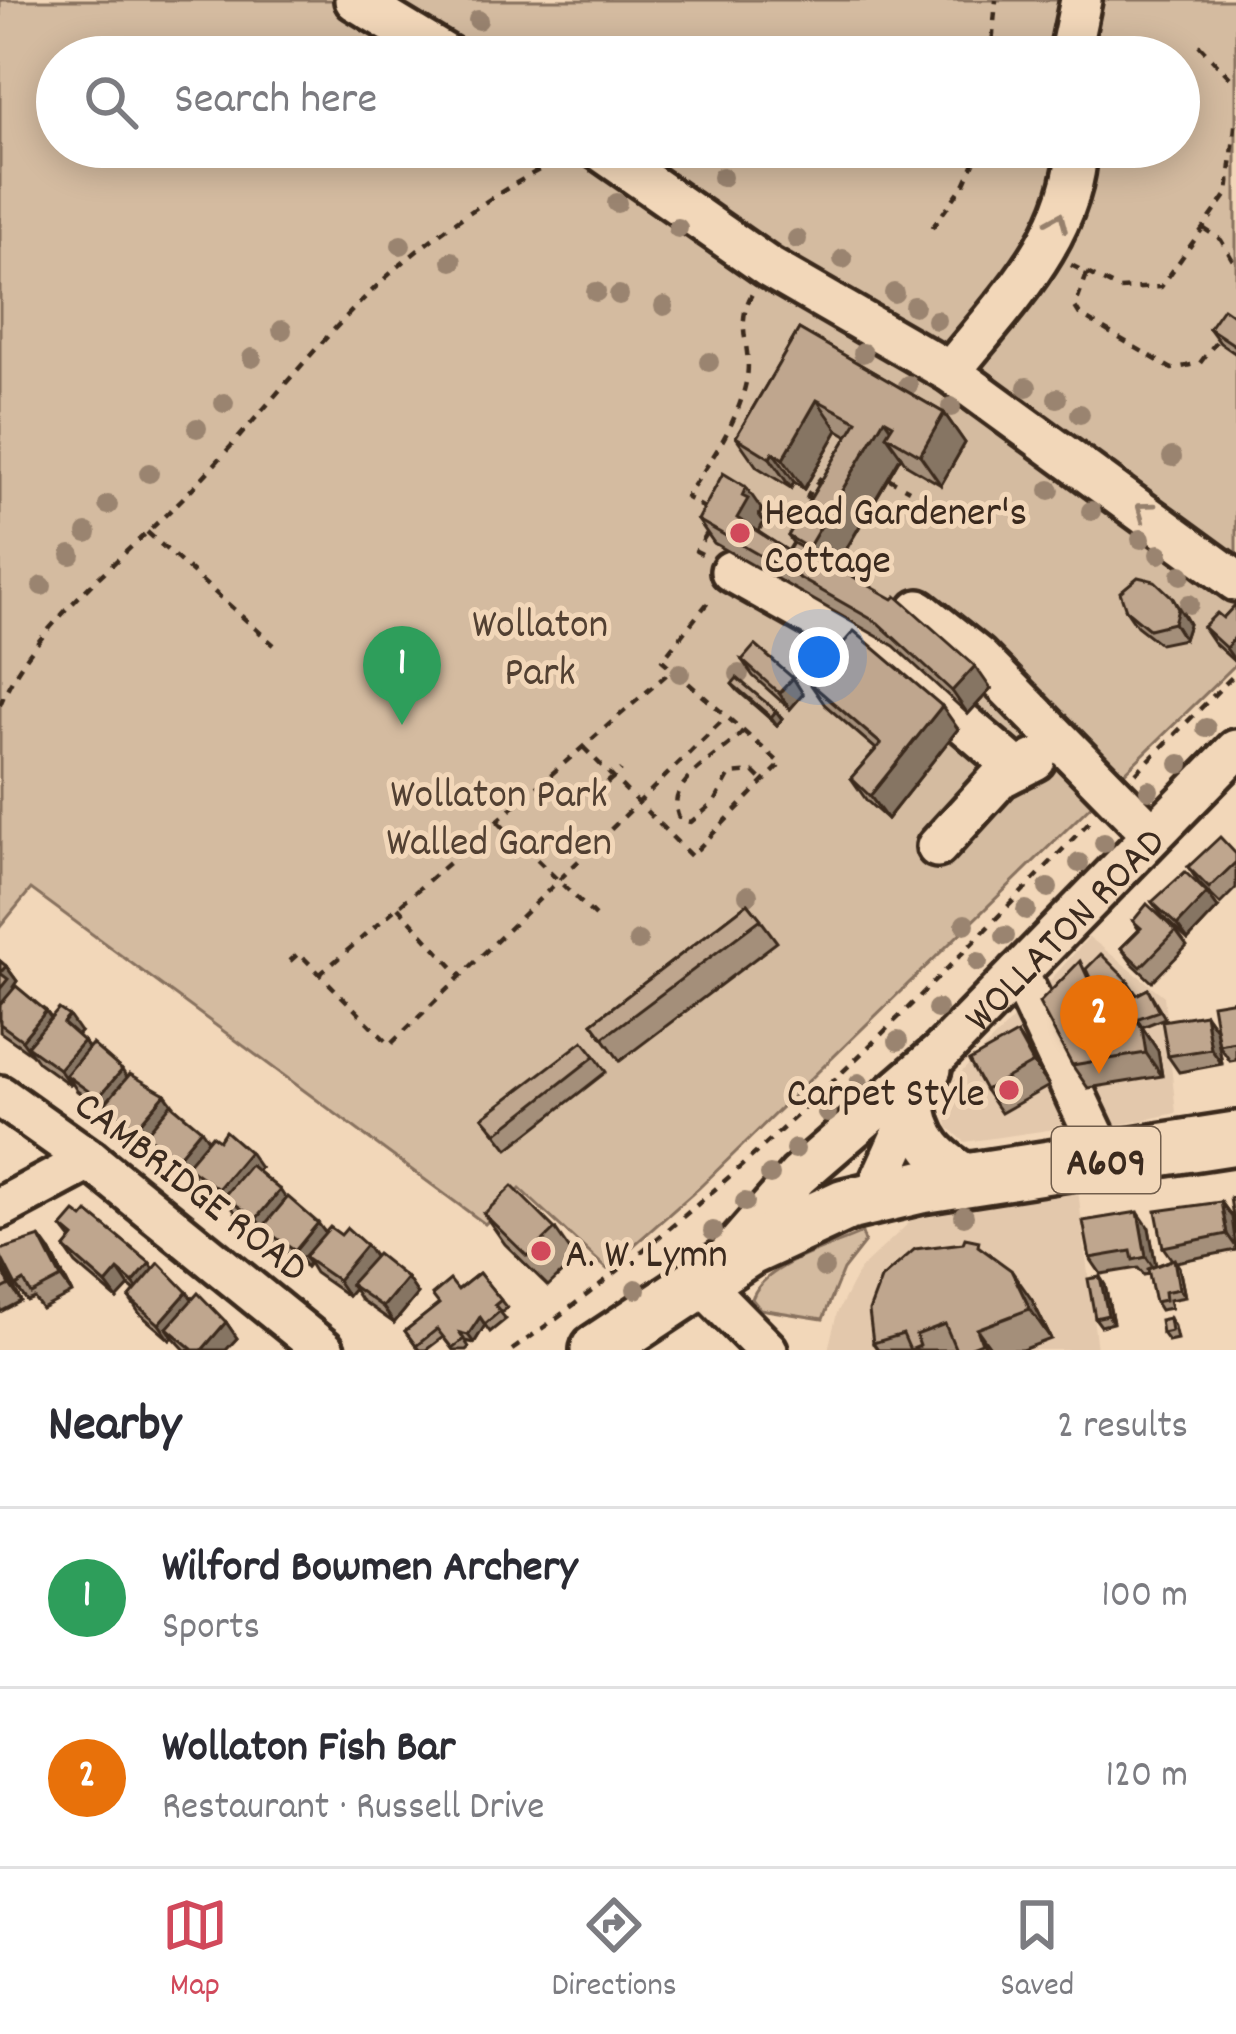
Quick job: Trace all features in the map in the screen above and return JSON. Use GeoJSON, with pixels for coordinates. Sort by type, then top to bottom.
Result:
{"type":"FeatureCollection","features":[{"type":"Feature","properties":{"kind":"main road","name":"A609"},"geometry":{"type":"LineString","coordinates":[[975,1180],[1236,1138]]}},
{"type":"Feature","properties":{"kind":"main road","name":"WOLLATON ROAD"},"geometry":{"type":"LineString","coordinates":[[597,1350],[787,1228],[868,1198],[975,1180]]}},
{"type":"Feature","properties":{"kind":"street"},"geometry":{"type":"LineString","coordinates":[[355,0],[414,36]]}},
{"type":"Feature","properties":{"kind":"street"},"geometry":{"type":"LineString","coordinates":[[1073,36],[1081,0]]}},
{"type":"Feature","properties":{"kind":"street"},"geometry":{"type":"LineString","coordinates":[[626,168],[768,268],[950,371],[1236,581]]}},
{"type":"Feature","properties":{"kind":"street"},"geometry":{"type":"LineString","coordinates":[[950,371],[1045,250],[1062,217],[1072,168]]}},
{"type":"Feature","properties":{"kind":"street"},"geometry":{"type":"LineString","coordinates":[[731,572],[891,661],[1016,769]]}},
{"type":"Feature","properties":{"kind":"street"},"geometry":{"type":"LineString","coordinates":[[919,610],[978,657],[1150,833]]}},
{"type":"Feature","properties":{"kind":"street"},"geometry":{"type":"LineString","coordinates":[[937,847],[1000,778],[1066,747]]}},
{"type":"Feature","properties":{"kind":"street","name":"WOLLATON ROAD"},"geometry":{"type":"LineString","coordinates":[[708,1276],[755,1220],[832,1144],[940,1053],[1236,750]]}},
{"type":"Feature","properties":{"kind":"street"},"geometry":{"type":"LineString","coordinates":[[1018,973],[1106,1160]]}},
{"type":"Feature","properties":{"kind":"street","name":"WOLLATON ROAD"},"geometry":{"type":"LineString","coordinates":[[868,1198],[940,1053]]}},
{"type":"Feature","properties":{"kind":"street","name":"CAMBRIDGE ROAD"},"geometry":{"type":"LineString","coordinates":[[0,1096],[90,1160],[324,1350]]}},
{"type":"Feature","properties":{"kind":"street"},"geometry":{"type":"LineString","coordinates":[[916,1098],[922,1137],[945,1162],[975,1180]]}},
{"type":"Feature","properties":{"kind":"street"},"geometry":{"type":"LineString","coordinates":[[832,1144],[844,1188],[868,1198]]}},
{"type":"Feature","properties":{"kind":"street"},"geometry":{"type":"LineString","coordinates":[[0,1208],[90,1160]]}},
{"type":"Feature","properties":{"kind":"street"},"geometry":{"type":"LineString","coordinates":[[708,1276],[767,1350]]}},
{"type":"Feature","properties":{"kind":"path"},"geometry":{"type":"LineString","coordinates":[[993,36],[996,0]]}},
{"type":"Feature","properties":{"kind":"path"},"geometry":{"type":"LineString","coordinates":[[1200,46],[1236,84]]}},
{"type":"Feature","properties":{"kind":"path"},"geometry":{"type":"LineString","coordinates":[[1045,250],[1119,289],[1161,287],[1228,193],[1236,117]]}},
{"type":"Feature","properties":{"kind":"path"},"geometry":{"type":"LineString","coordinates":[[0,706],[8,686],[44,639],[380,283],[508,185],[542,168]]}},
{"type":"Feature","properties":{"kind":"path"},"geometry":{"type":"LineString","coordinates":[[932,228],[971,168]]}},
{"type":"Feature","properties":{"kind":"path"},"geometry":{"type":"LineString","coordinates":[[1203,227],[1221,240],[1236,266]]}},
{"type":"Feature","properties":{"kind":"path"},"geometry":{"type":"LineString","coordinates":[[1087,274],[1075,307],[1080,315],[1172,369],[1199,363],[1216,342]]}},
{"type":"Feature","properties":{"kind":"path"},"geometry":{"type":"LineString","coordinates":[[583,747],[610,780],[691,856],[781,764],[662,660],[731,572],[696,551],[718,517],[686,497],[741,406],[748,369],[740,334],[744,308]]}},
{"type":"Feature","properties":{"kind":"path"},"geometry":{"type":"LineString","coordinates":[[804,529],[800,514],[809,493],[828,470],[843,464]]}},
{"type":"Feature","properties":{"kind":"path"},"geometry":{"type":"LineString","coordinates":[[888,478],[909,490]]}},
{"type":"Feature","properties":{"kind":"path"},"geometry":{"type":"LineString","coordinates":[[147,532],[274,645]]}},
{"type":"Feature","properties":{"kind":"path"},"geometry":{"type":"LineString","coordinates":[[842,558],[863,569]]}},
{"type":"Feature","properties":{"kind":"path"},"geometry":{"type":"LineString","coordinates":[[320,975],[672,670]]}},
{"type":"Feature","properties":{"kind":"path"},"geometry":{"type":"LineString","coordinates":[[512,1350],[622,1270],[730,1173],[938,976],[1236,673]]}},
{"type":"Feature","properties":{"kind":"path"},"geometry":{"type":"LineString","coordinates":[[692,702],[700,695]]}},
{"type":"Feature","properties":{"kind":"path"},"geometry":{"type":"LineString","coordinates":[[631,706],[639,715]]}},
{"type":"Feature","properties":{"kind":"path"},"geometry":{"type":"LineString","coordinates":[[290,961],[299,953],[390,1045],[726,717]]}},
{"type":"Feature","properties":{"kind":"path"},"geometry":{"type":"LineString","coordinates":[[743,731],[720,757],[688,777],[676,792],[674,808],[680,820],[691,822],[715,802],[730,774],[754,772],[764,782]]}},
{"type":"Feature","properties":{"kind":"path"},"geometry":{"type":"LineString","coordinates":[[672,753],[680,761]]}},
{"type":"Feature","properties":{"kind":"path"},"geometry":{"type":"LineString","coordinates":[[610,780],[621,770]]}},
{"type":"Feature","properties":{"kind":"path"},"geometry":{"type":"LineString","coordinates":[[498,822],[597,918]]}},
{"type":"Feature","properties":{"kind":"path"},"geometry":{"type":"LineString","coordinates":[[398,907],[461,976]]}},
{"type":"Feature","properties":{"kind":"shaded area"},"geometry":{"type":"Polygon","coordinates":[[[1089,937],[1164,996],[1176,1113],[1105,1128],[1037,995],[1089,937]]]}},
{"type":"Feature","properties":{"kind":"shaded area"},"geometry":{"type":"Polygon","coordinates":[[[1017,1015],[1076,1126],[965,1142],[948,1127],[943,1091],[1017,1015]]]}},
{"type":"Feature","properties":{"kind":"shaded area"},"geometry":{"type":"Polygon","coordinates":[[[1078,1190],[1097,1350],[828,1350],[837,1313],[860,1269],[912,1220],[1078,1190]]]}},
{"type":"Feature","properties":{"kind":"green space","name":"Wollaton Park"},"geometry":{"type":"Polygon","coordinates":[[[0,0],[1236,0],[1236,664],[699,1188],[607,1269],[520,1189],[485,1224],[31,889],[0,927],[0,0]]]}},
{"type":"Feature","properties":{"kind":"green space"},"geometry":{"type":"Polygon","coordinates":[[[862,1233],[865,1242],[843,1270],[823,1319],[760,1309],[752,1299],[769,1276],[783,1267],[862,1233]]]}},
{"type":"Feature","properties":{"kind":"building"},"geometry":{"type":"Polygon","coordinates":[[[1223,308],[1236,317],[1236,346],[1209,328],[1223,308]]]}},
{"type":"Feature","properties":{"kind":"building"},"geometry":{"type":"Polygon","coordinates":[[[799,329],[944,413],[920,455],[886,435],[893,424],[884,419],[808,548],[788,536],[857,421],[817,400],[783,459],[773,452],[770,458],[736,437],[799,329]]]}},
{"type":"Feature","properties":{"kind":"building"},"geometry":{"type":"Polygon","coordinates":[[[723,473],[746,487],[742,496],[748,499],[737,518],[788,551],[793,543],[893,599],[896,596],[975,666],[952,691],[878,623],[698,520],[723,473]]]}},
{"type":"Feature","properties":{"kind":"building"},"geometry":{"type":"Polygon","coordinates":[[[1138,577],[1155,581],[1172,597],[1178,609],[1174,623],[1149,629],[1126,610],[1120,592],[1138,577]]]}},
{"type":"Feature","properties":{"kind":"building"},"geometry":{"type":"Polygon","coordinates":[[[1236,604],[1236,636],[1226,648],[1203,627],[1217,613],[1223,618],[1236,604]]]}},
{"type":"Feature","properties":{"kind":"building"},"geometry":{"type":"Polygon","coordinates":[[[854,631],[942,706],[870,796],[851,778],[881,744],[809,682],[854,631]]]}},
{"type":"Feature","properties":{"kind":"building"},"geometry":{"type":"Polygon","coordinates":[[[755,645],[793,678],[779,693],[742,660],[755,645]]]}},
{"type":"Feature","properties":{"kind":"building"},"geometry":{"type":"Polygon","coordinates":[[[737,678],[776,711],[771,717],[732,684],[737,678]]]}},
{"type":"Feature","properties":{"kind":"building"},"geometry":{"type":"Polygon","coordinates":[[[1220,837],[1236,854],[1236,862],[1209,888],[1188,867],[1220,837]]]}},
{"type":"Feature","properties":{"kind":"building"},"geometry":{"type":"Polygon","coordinates":[[[1185,872],[1207,893],[1177,925],[1152,902],[1185,872]]]}},
{"type":"Feature","properties":{"kind":"building"},"geometry":{"type":"Polygon","coordinates":[[[748,903],[761,919],[603,1038],[592,1023],[748,903]]]}},
{"type":"Feature","properties":{"kind":"building"},"geometry":{"type":"Polygon","coordinates":[[[1147,904],[1176,931],[1141,967],[1121,948],[1141,928],[1133,921],[1147,904]]]}},
{"type":"Feature","properties":{"kind":"building"},"geometry":{"type":"Polygon","coordinates":[[[1101,954],[1127,980],[1115,993],[1108,986],[1097,993],[1086,969],[1101,954]]]}},
{"type":"Feature","properties":{"kind":"building"},"geometry":{"type":"Polygon","coordinates":[[[1080,961],[1096,995],[1105,991],[1117,1015],[1103,1026],[1132,1012],[1142,1028],[1146,1053],[1072,1065],[1039,1003],[1080,961]]]}},
{"type":"Feature","properties":{"kind":"building"},"geometry":{"type":"Polygon","coordinates":[[[16,986],[46,1011],[22,1040],[0,1024],[0,1005],[16,986]]]}},
{"type":"Feature","properties":{"kind":"building"},"geometry":{"type":"Polygon","coordinates":[[[1148,989],[1159,1011],[1136,1019],[1132,1012],[1121,1017],[1115,1006],[1148,989]]]}},
{"type":"Feature","properties":{"kind":"building"},"geometry":{"type":"Polygon","coordinates":[[[1236,1000],[1236,1042],[1219,1045],[1212,1004],[1236,1000]]]}},
{"type":"Feature","properties":{"kind":"building"},"geometry":{"type":"Polygon","coordinates":[[[59,1009],[69,1016],[63,1023],[83,1041],[59,1069],[27,1046],[59,1009]]]}},
{"type":"Feature","properties":{"kind":"building"},"geometry":{"type":"Polygon","coordinates":[[[1205,1014],[1211,1049],[1168,1056],[1162,1021],[1205,1014]]]}},
{"type":"Feature","properties":{"kind":"building"},"geometry":{"type":"Polygon","coordinates":[[[1017,1034],[1033,1063],[985,1090],[969,1061],[1017,1034]]]}},
{"type":"Feature","properties":{"kind":"building"},"geometry":{"type":"Polygon","coordinates":[[[583,1041],[595,1056],[497,1133],[483,1117],[583,1041]]]}},
{"type":"Feature","properties":{"kind":"building"},"geometry":{"type":"Polygon","coordinates":[[[92,1044],[122,1070],[98,1098],[66,1075],[92,1044]]]}},
{"type":"Feature","properties":{"kind":"building"},"geometry":{"type":"Polygon","coordinates":[[[130,1074],[165,1094],[136,1128],[104,1105],[130,1074]]]}},
{"type":"Feature","properties":{"kind":"building"},"geometry":{"type":"Polygon","coordinates":[[[171,1104],[201,1129],[177,1158],[145,1135],[171,1104]]]}},
{"type":"Feature","properties":{"kind":"building"},"geometry":{"type":"Polygon","coordinates":[[[225,1131],[249,1152],[218,1189],[186,1166],[212,1135],[219,1140],[225,1131]]]}},
{"type":"Feature","properties":{"kind":"building"},"geometry":{"type":"Polygon","coordinates":[[[250,1165],[280,1190],[256,1219],[224,1196],[250,1165]]]}},
{"type":"Feature","properties":{"kind":"building"},"geometry":{"type":"Polygon","coordinates":[[[512,1186],[555,1229],[527,1256],[484,1214],[512,1186]]]}},
{"type":"Feature","properties":{"kind":"building"},"geometry":{"type":"Polygon","coordinates":[[[288,1197],[318,1223],[295,1251],[262,1228],[288,1197]]]}},
{"type":"Feature","properties":{"kind":"building"},"geometry":{"type":"Polygon","coordinates":[[[1236,1197],[1236,1235],[1230,1198],[1236,1197]]]}},
{"type":"Feature","properties":{"kind":"building"},"geometry":{"type":"Polygon","coordinates":[[[1221,1202],[1227,1234],[1163,1247],[1156,1211],[1221,1202]]]}},
{"type":"Feature","properties":{"kind":"building"},"geometry":{"type":"Polygon","coordinates":[[[75,1212],[83,1218],[88,1212],[150,1263],[133,1283],[118,1270],[106,1284],[65,1248],[74,1237],[62,1227],[75,1212]]]}},
{"type":"Feature","properties":{"kind":"building"},"geometry":{"type":"Polygon","coordinates":[[[1138,1212],[1146,1257],[1133,1260],[1131,1251],[1090,1258],[1083,1221],[1138,1212]]]}},
{"type":"Feature","properties":{"kind":"building"},"geometry":{"type":"Polygon","coordinates":[[[330,1227],[341,1235],[347,1228],[366,1245],[337,1280],[304,1257],[330,1227]]]}},
{"type":"Feature","properties":{"kind":"building"},"geometry":{"type":"Polygon","coordinates":[[[40,1237],[61,1278],[31,1294],[24,1281],[16,1286],[0,1250],[40,1237]]]}},
{"type":"Feature","properties":{"kind":"building"},"geometry":{"type":"Polygon","coordinates":[[[965,1238],[979,1241],[978,1246],[1011,1270],[1030,1309],[977,1329],[982,1343],[964,1350],[956,1350],[945,1324],[916,1335],[920,1346],[910,1350],[903,1334],[873,1343],[869,1311],[881,1279],[915,1249],[963,1243],[965,1238]]]}},
{"type":"Feature","properties":{"kind":"building"},"geometry":{"type":"Polygon","coordinates":[[[377,1254],[407,1278],[383,1307],[350,1284],[377,1254]]]}},
{"type":"Feature","properties":{"kind":"building"},"geometry":{"type":"Polygon","coordinates":[[[1174,1259],[1179,1289],[1164,1292],[1165,1300],[1155,1302],[1148,1269],[1174,1259]]]}},
{"type":"Feature","properties":{"kind":"building"},"geometry":{"type":"Polygon","coordinates":[[[159,1263],[187,1292],[159,1324],[129,1298],[159,1263]]]}},
{"type":"Feature","properties":{"kind":"building"},"geometry":{"type":"Polygon","coordinates":[[[0,1266],[10,1285],[0,1290],[0,1266]]]}},
{"type":"Feature","properties":{"kind":"building"},"geometry":{"type":"Polygon","coordinates":[[[479,1273],[501,1300],[495,1305],[500,1311],[485,1324],[480,1317],[468,1335],[460,1333],[464,1339],[452,1348],[437,1329],[416,1346],[405,1331],[439,1304],[432,1295],[450,1280],[458,1290],[479,1273]]]}},
{"type":"Feature","properties":{"kind":"building"},"geometry":{"type":"Polygon","coordinates":[[[1100,1277],[1108,1315],[1095,1318],[1088,1279],[1100,1277]]]}},
{"type":"Feature","properties":{"kind":"building"},"geometry":{"type":"Polygon","coordinates":[[[198,1293],[226,1322],[202,1350],[193,1350],[167,1328],[198,1293]]]}},
{"type":"Feature","properties":{"kind":"building"},"geometry":{"type":"Polygon","coordinates":[[[1169,1318],[1171,1331],[1162,1333],[1160,1320],[1169,1318]]]}},
{"type":"Feature","properties":{"kind":"place","name":"Head Gardener's Cottage"},"geometry":{"type":"Point","coordinates":[740,533]}},
{"type":"Feature","properties":{"kind":"place","name":"Wilford Bowmen Archery"},"geometry":{"type":"Point","coordinates":[402,725]}},
{"type":"Feature","properties":{"kind":"place","name":"Wollaton Fish Bar"},"geometry":{"type":"Point","coordinates":[1099,1074]}},
{"type":"Feature","properties":{"kind":"place","name":"Carpet Style"},"geometry":{"type":"Point","coordinates":[1009,1090]}},
{"type":"Feature","properties":{"kind":"place","name":"A. W. Lymn"},"geometry":{"type":"Point","coordinates":[541,1251]}},
{"type":"Feature","properties":{"kind":"park label","name":"Wollaton Park Walled Garden"},"geometry":{"type":"Point","coordinates":[499,815]}}]}
